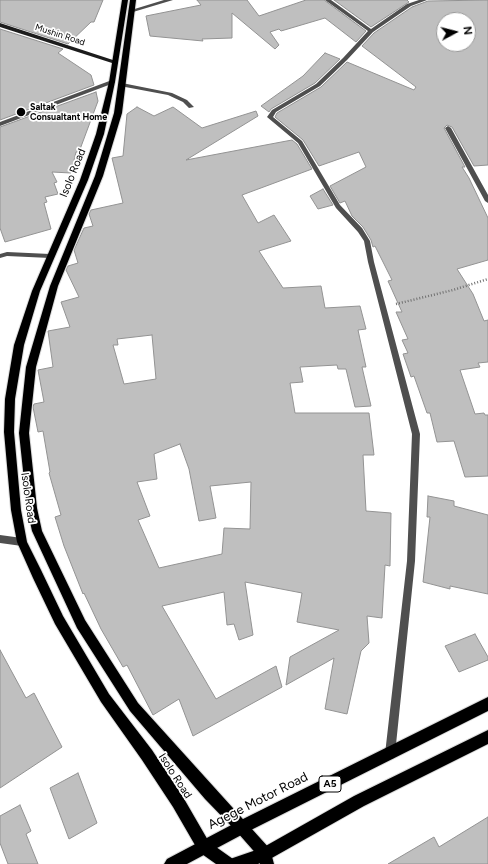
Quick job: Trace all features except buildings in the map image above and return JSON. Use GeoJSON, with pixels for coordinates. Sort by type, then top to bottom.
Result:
{"type":"FeatureCollection","features":[{"type":"Feature","properties":{"kind":"highway","name":"Agege Motor Road"},"geometry":{"type":"LineString","coordinates":[[172,864],[242,827],[488,704]]}},
{"type":"Feature","properties":{"kind":"highway"},"geometry":{"type":"LineString","coordinates":[[235,864],[266,859],[359,801],[488,737]]}},
{"type":"Feature","properties":{"kind":"main road","name":"Isolo Road"},"geometry":{"type":"LineString","coordinates":[[125,0],[114,62],[117,84],[118,113],[99,176],[54,286],[30,367],[24,432],[32,508],[37,531],[78,617],[134,707],[206,789],[242,827],[266,859]]}},
{"type":"Feature","properties":{"kind":"main road","name":"Isolo Road"},"geometry":{"type":"LineString","coordinates":[[133,0],[117,84],[96,149],[84,180],[50,256],[23,329],[10,399],[10,457],[16,510],[22,542],[63,626],[105,698],[147,755],[178,802],[204,847]]}},
{"type":"Feature","properties":{"kind":"main road","name":"Mushin Road"},"geometry":{"type":"LineString","coordinates":[[0,25],[114,62]]}},
{"type":"Feature","properties":{"kind":"main road"},"geometry":{"type":"LineString","coordinates":[[204,847],[228,864]]}},
{"type":"Feature","properties":{"kind":"street"},"geometry":{"type":"LineString","coordinates":[[131,10],[170,0]]}},
{"type":"Feature","properties":{"kind":"street"},"geometry":{"type":"LineString","coordinates":[[328,0],[371,31]]}},
{"type":"Feature","properties":{"kind":"street"},"geometry":{"type":"LineString","coordinates":[[390,754],[411,561],[416,434],[367,242],[360,230],[338,206],[300,142],[270,117],[274,111],[318,85],[371,31],[410,5],[424,0]]}},
{"type":"Feature","properties":{"kind":"street"},"geometry":{"type":"LineString","coordinates":[[0,124],[117,84],[170,94],[185,101],[191,107]]}},
{"type":"Feature","properties":{"kind":"street"},"geometry":{"type":"LineString","coordinates":[[448,128],[488,201]]}},
{"type":"Feature","properties":{"kind":"street"},"geometry":{"type":"LineString","coordinates":[[0,256],[7,254],[50,256]]}},
{"type":"Feature","properties":{"kind":"street"},"geometry":{"type":"LineString","coordinates":[[0,540],[22,542]]}},
{"type":"Feature","properties":{"kind":"path"},"geometry":{"type":"LineString","coordinates":[[383,307],[453,290],[488,279]]}},
{"type":"Feature","properties":{"kind":"place","name":"Saltak Consualtant Home"},"geometry":{"type":"Point","coordinates":[21,112]}}]}
